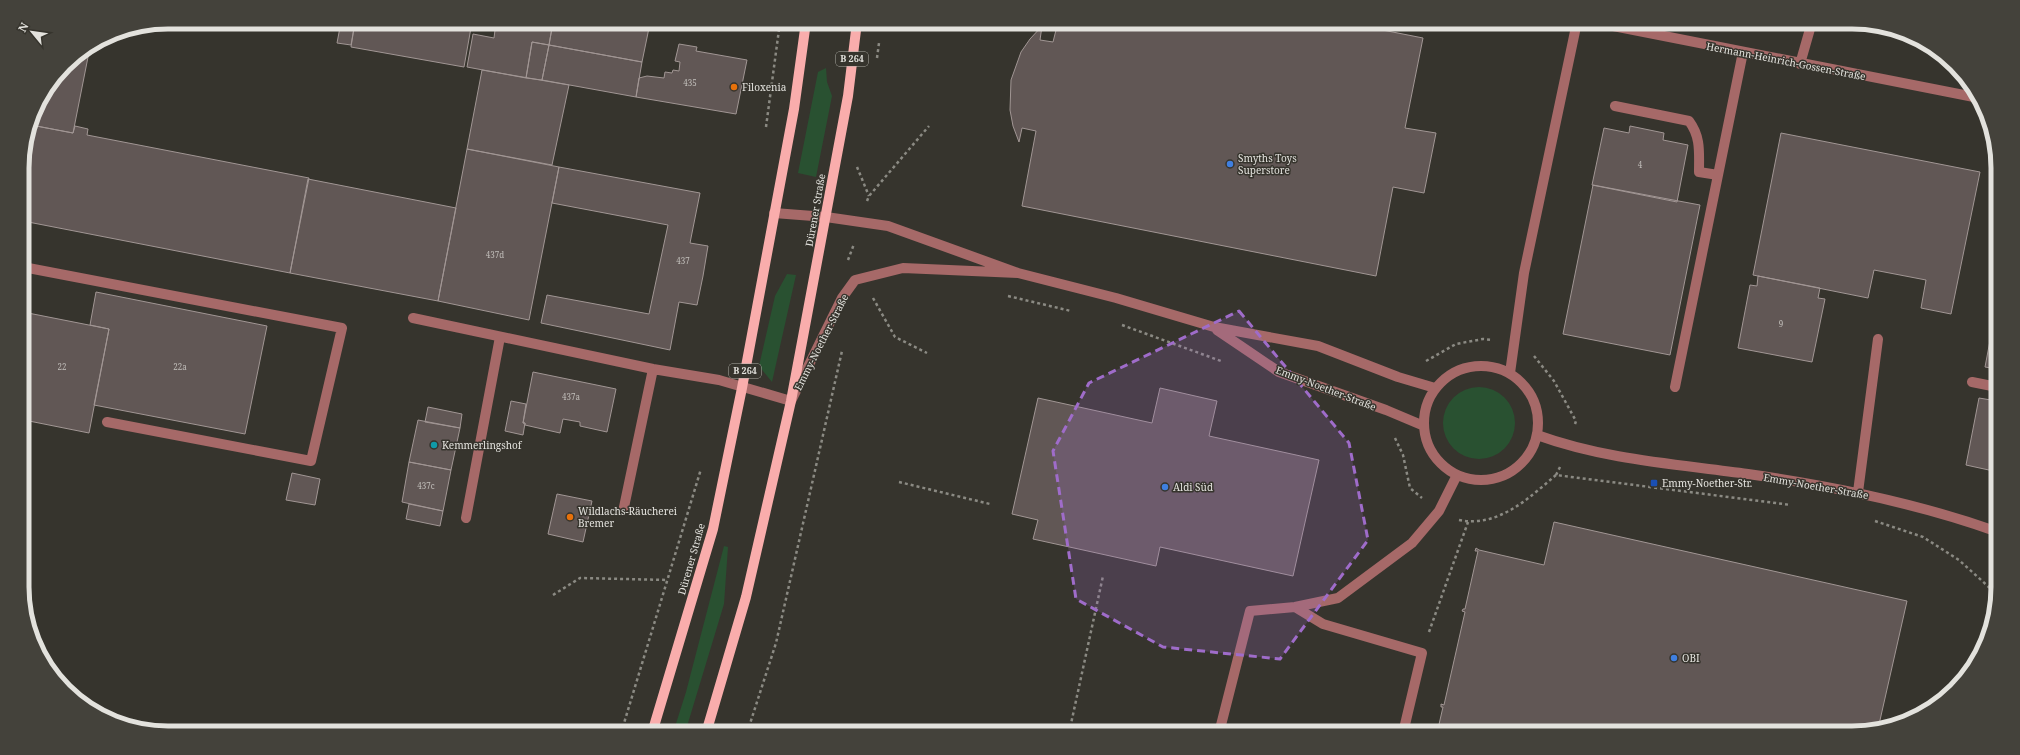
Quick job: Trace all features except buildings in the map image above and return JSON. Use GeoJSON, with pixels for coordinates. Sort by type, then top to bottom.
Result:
{"type":"FeatureCollection","features":[{"type":"Feature","properties":{"kind":"main road","name":"Dürener Straße"},"geometry":{"type":"LineString","coordinates":[[654,726],[713,529],[742,388],[794,109],[805,29]]}},
{"type":"Feature","properties":{"kind":"main road","name":"Dürener Straße"},"geometry":{"type":"LineString","coordinates":[[708,726],[746,597],[791,401],[848,96],[856,29]]}},
{"type":"Feature","properties":{"kind":"street"},"geometry":{"type":"LineString","coordinates":[[1510,373],[1524,273],[1576,29]]}},
{"type":"Feature","properties":{"kind":"street","name":"Hermann-Heinrich-Gossen-Straße"},"geometry":{"type":"LineString","coordinates":[[1635,29],[1800,64],[1971,96]]}},
{"type":"Feature","properties":{"kind":"street"},"geometry":{"type":"LineString","coordinates":[[1800,64],[1810,29]]}},
{"type":"Feature","properties":{"kind":"street"},"geometry":{"type":"LineString","coordinates":[[1675,387],[1742,52]]}},
{"type":"Feature","properties":{"kind":"street"},"geometry":{"type":"LineString","coordinates":[[1614,106],[1689,121],[1695,130],[1700,144],[1699,172],[1718,175]]}},
{"type":"Feature","properties":{"kind":"street","name":"Emmy-Noether-Straße"},"geometry":{"type":"LineString","coordinates":[[774,213],[826,217],[888,226],[1018,273],[1116,298],[1214,328],[1318,346],[1398,377],[1435,388]]}},
{"type":"Feature","properties":{"kind":"street"},"geometry":{"type":"LineString","coordinates":[[29,268],[342,328],[311,461],[107,422]]}},
{"type":"Feature","properties":{"kind":"street","name":"Emmy-Noether-Straße"},"geometry":{"type":"LineString","coordinates":[[791,401],[842,298],[855,280],[903,268],[1018,273]]}},
{"type":"Feature","properties":{"kind":"street"},"geometry":{"type":"LineString","coordinates":[[413,318],[653,369],[719,380],[742,388],[791,401]]}},
{"type":"Feature","properties":{"kind":"street","name":"Emmy-Noether-Straße"},"geometry":{"type":"LineString","coordinates":[[1214,328],[1279,372],[1386,410],[1424,426]]}},
{"type":"Feature","properties":{"kind":"street"},"geometry":{"type":"LineString","coordinates":[[466,518],[500,337]]}},
{"type":"Feature","properties":{"kind":"street"},"geometry":{"type":"LineString","coordinates":[[1858,492],[1878,339]]}},
{"type":"Feature","properties":{"kind":"street"},"geometry":{"type":"LineString","coordinates":[[1483,366],[1494,367],[1510,373],[1524,384],[1534,400],[1538,417],[1537,435],[1531,451],[1524,460],[1507,475],[1485,480],[1473,480],[1457,475],[1444,467],[1434,456],[1426,441],[1424,426],[1425,413],[1435,388],[1447,377],[1462,369],[1483,366]]}},
{"type":"Feature","properties":{"kind":"street"},"geometry":{"type":"LineString","coordinates":[[624,507],[653,369]]}},
{"type":"Feature","properties":{"kind":"street"},"geometry":{"type":"LineString","coordinates":[[1972,382],[1991,386]]}},
{"type":"Feature","properties":{"kind":"street","name":"Emmy-Noether-Straße"},"geometry":{"type":"LineString","coordinates":[[1537,435],[1570,447],[1656,464],[1748,474],[1858,492],[1912,505],[1991,530]]}},
{"type":"Feature","properties":{"kind":"street"},"geometry":{"type":"LineString","coordinates":[[1221,726],[1250,611],[1295,607],[1338,598],[1412,543],[1439,511],[1457,475]]}},
{"type":"Feature","properties":{"kind":"street"},"geometry":{"type":"LineString","coordinates":[[1295,607],[1323,624],[1346,632],[1422,653],[1405,726]]}},
{"type":"Feature","properties":{"kind":"path"},"geometry":{"type":"LineString","coordinates":[[927,353],[896,337],[872,298],[855,280],[846,266],[869,196],[929,126]]}},
{"type":"Feature","properties":{"kind":"path"},"geometry":{"type":"LineString","coordinates":[[1005,296],[1078,313]]}},
{"type":"Feature","properties":{"kind":"path"},"geometry":{"type":"LineString","coordinates":[[872,298],[880,297]]}},
{"type":"Feature","properties":{"kind":"path"},"geometry":{"type":"LineString","coordinates":[[1115,322],[1222,362]]}},
{"type":"Feature","properties":{"kind":"path"},"geometry":{"type":"LineString","coordinates":[[748,726],[776,643],[842,350]]}},
{"type":"Feature","properties":{"kind":"path"},"geometry":{"type":"LineString","coordinates":[[1391,434],[1403,455],[1410,488],[1439,511],[1453,518],[1468,522],[1501,516],[1523,502],[1556,475],[1792,505]]}},
{"type":"Feature","properties":{"kind":"path"},"geometry":{"type":"LineString","coordinates":[[899,482],[990,504]]}},
{"type":"Feature","properties":{"kind":"path"},"geometry":{"type":"LineString","coordinates":[[1868,519],[1923,537],[1960,560],[1991,589]]}},
{"type":"Feature","properties":{"kind":"path"},"geometry":{"type":"LineString","coordinates":[[1422,653],[1468,522]]}},
{"type":"Feature","properties":{"kind":"path"},"geometry":{"type":"LineString","coordinates":[[1070,726],[1103,576]]}},
{"type":"Feature","properties":{"kind":"path"},"geometry":{"type":"LineString","coordinates":[[553,595],[580,578],[668,580]]}},
{"type":"Feature","properties":{"kind":"highlighted area"},"geometry":{"type":"Polygon","coordinates":[[[1239,311],[1349,443],[1368,540],[1280,659],[1163,647],[1076,599],[1053,451],[1089,383],[1239,311]]]}},
{"type":"Feature","properties":{"kind":"green space"},"geometry":{"type":"Polygon","coordinates":[[[826,68],[827,82],[832,96],[816,177],[798,173],[818,72],[826,68]]]}},
{"type":"Feature","properties":{"kind":"green space"},"geometry":{"type":"Polygon","coordinates":[[[787,274],[796,275],[772,382],[759,366],[775,296],[787,274]]]}},
{"type":"Feature","properties":{"kind":"green space"},"geometry":{"type":"Polygon","coordinates":[[[1472,387],[1486,387],[1493,389],[1505,397],[1513,409],[1515,423],[1513,437],[1505,449],[1493,457],[1486,459],[1472,459],[1465,457],[1453,449],[1445,437],[1443,430],[1443,416],[1445,409],[1453,397],[1465,389],[1472,387]]]}},
{"type":"Feature","properties":{"kind":"green space"},"geometry":{"type":"Polygon","coordinates":[[[724,546],[728,547],[724,604],[687,726],[675,726],[686,692],[724,546]]]}},
{"type":"Feature","properties":{"kind":"place","name":"Filoxenia"},"geometry":{"type":"Point","coordinates":[734,87]}},
{"type":"Feature","properties":{"kind":"place","name":"Smyths Toys Superstore"},"geometry":{"type":"Point","coordinates":[1230,164]}},
{"type":"Feature","properties":{"kind":"place","name":"Kemmerlingshof"},"geometry":{"type":"Point","coordinates":[434,445]}},
{"type":"Feature","properties":{"kind":"place","name":"Emmy-Noether-Str."},"geometry":{"type":"Point","coordinates":[1654,483]}},
{"type":"Feature","properties":{"kind":"place","name":"Aldi Süd"},"geometry":{"type":"Point","coordinates":[1165,487]}},
{"type":"Feature","properties":{"kind":"place","name":"Wildlachs-Räucherei Bremer"},"geometry":{"type":"Point","coordinates":[570,517]}},
{"type":"Feature","properties":{"kind":"place","name":"OBI"},"geometry":{"type":"Point","coordinates":[1674,658]}}]}
